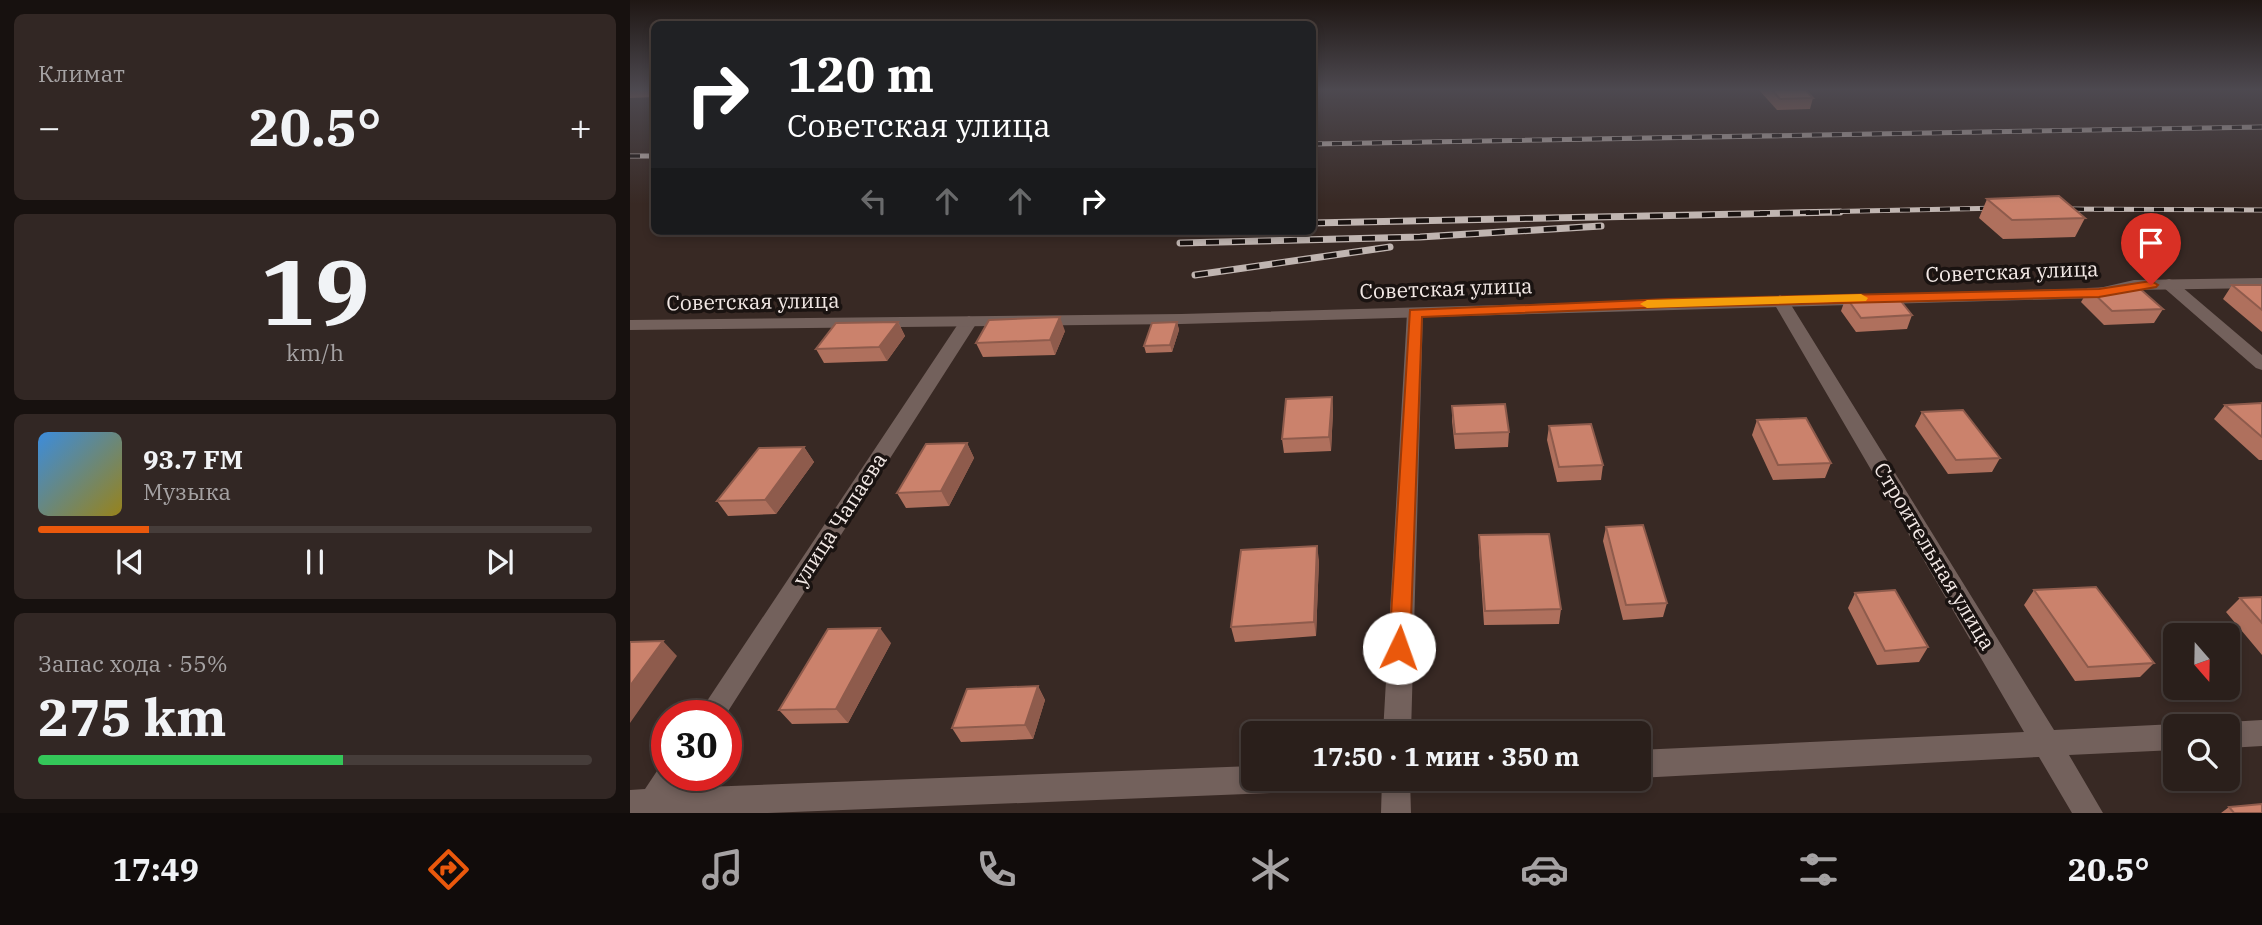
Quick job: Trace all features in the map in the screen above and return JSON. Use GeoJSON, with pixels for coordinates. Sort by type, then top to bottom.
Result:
{"type":"FeatureCollection","features":[{"type":"Feature","properties":{"kind":"street","name":"Советская улица"},"geometry":{"type":"LineString","coordinates":[[630,325],[1415,313],[1780,300],[2099,293],[2134,285],[2262,283]]}},
{"type":"Feature","properties":{"kind":"street"},"geometry":{"type":"LineString","coordinates":[[2169,284],[2262,364]]}},
{"type":"Feature","properties":{"kind":"street","name":"Строительная улица"},"geometry":{"type":"LineString","coordinates":[[1780,300],[2088,813]]}},
{"type":"Feature","properties":{"kind":"street"},"geometry":{"type":"LineString","coordinates":[[1398,721],[1415,313]]}},
{"type":"Feature","properties":{"kind":"street","name":"улица Чапаева"},"geometry":{"type":"LineString","coordinates":[[720,700],[969,321]]}},
{"type":"Feature","properties":{"kind":"street"},"geometry":{"type":"LineString","coordinates":[[2240,734],[2262,733]]}},
{"type":"Feature","properties":{"kind":"street"},"geometry":{"type":"LineString","coordinates":[[1651,763],[2163,738]]}},
{"type":"Feature","properties":{"kind":"street"},"geometry":{"type":"LineString","coordinates":[[643,807],[1241,780]]}},
{"type":"Feature","properties":{"kind":"street"},"geometry":{"type":"LineString","coordinates":[[643,807],[657,791]]}},
{"type":"Feature","properties":{"kind":"street"},"geometry":{"type":"LineString","coordinates":[[1396,791],[1396,813]]}},
{"type":"Feature","properties":{"kind":"building"},"geometry":{"type":"Polygon","coordinates":[[[2059,196],[2085,218],[2012,220],[1987,199],[2059,196]]]}},
{"type":"Feature","properties":{"kind":"building"},"geometry":{"type":"Polygon","coordinates":[[[2232,285],[2262,285],[2262,310],[2232,285]]]}},
{"type":"Feature","properties":{"kind":"building"},"geometry":{"type":"Polygon","coordinates":[[[2138,287],[2163,309],[2112,311],[2089,289],[2138,287]]]}},
{"type":"Feature","properties":{"kind":"building"},"geometry":{"type":"Polygon","coordinates":[[[1896,295],[1912,315],[1861,318],[1846,297],[1896,295]]]}},
{"type":"Feature","properties":{"kind":"building"},"geometry":{"type":"Polygon","coordinates":[[[1060,317],[1050,340],[976,343],[989,320],[1060,317]]]}},
{"type":"Feature","properties":{"kind":"building"},"geometry":{"type":"Polygon","coordinates":[[[898,322],[879,347],[816,349],[836,323],[898,322]]]}},
{"type":"Feature","properties":{"kind":"building"},"geometry":{"type":"Polygon","coordinates":[[[1177,322],[1170,345],[1144,346],[1152,323],[1177,322]]]}},
{"type":"Feature","properties":{"kind":"building"},"geometry":{"type":"Polygon","coordinates":[[[1332,397],[1329,437],[1282,439],[1286,399],[1332,397]]]}},
{"type":"Feature","properties":{"kind":"building"},"geometry":{"type":"Polygon","coordinates":[[[2262,403],[2262,437],[2225,405],[2262,403]]]}},
{"type":"Feature","properties":{"kind":"building"},"geometry":{"type":"Polygon","coordinates":[[[1505,404],[1509,432],[1455,434],[1452,406],[1505,404]]]}},
{"type":"Feature","properties":{"kind":"building"},"geometry":{"type":"Polygon","coordinates":[[[1963,410],[2000,458],[1956,460],[1922,412],[1963,410]]]}},
{"type":"Feature","properties":{"kind":"building"},"geometry":{"type":"Polygon","coordinates":[[[1806,418],[1831,463],[1778,465],[1757,420],[1806,418]]]}},
{"type":"Feature","properties":{"kind":"building"},"geometry":{"type":"Polygon","coordinates":[[[1591,424],[1603,465],[1559,467],[1549,426],[1591,424]]]}},
{"type":"Feature","properties":{"kind":"building"},"geometry":{"type":"Polygon","coordinates":[[[967,443],[941,491],[897,493],[926,444],[967,443]]]}},
{"type":"Feature","properties":{"kind":"building"},"geometry":{"type":"Polygon","coordinates":[[[804,447],[765,500],[717,501],[759,448],[804,447]]]}},
{"type":"Feature","properties":{"kind":"building"},"geometry":{"type":"Polygon","coordinates":[[[1643,525],[1667,603],[1626,605],[1606,527],[1643,525]]]}},
{"type":"Feature","properties":{"kind":"building"},"geometry":{"type":"Polygon","coordinates":[[[1549,534],[1561,609],[1485,611],[1479,535],[1549,534]]]}},
{"type":"Feature","properties":{"kind":"building"},"geometry":{"type":"Polygon","coordinates":[[[1317,546],[1314,622],[1231,627],[1241,550],[1317,546]]]}},
{"type":"Feature","properties":{"kind":"building"},"geometry":{"type":"Polygon","coordinates":[[[2096,587],[2154,663],[2088,667],[2034,590],[2096,587]]]}},
{"type":"Feature","properties":{"kind":"building"},"geometry":{"type":"Polygon","coordinates":[[[1895,590],[1928,647],[1885,651],[1855,593],[1895,590]]]}},
{"type":"Feature","properties":{"kind":"building"},"geometry":{"type":"Polygon","coordinates":[[[2262,597],[2262,623],[2240,598],[2262,597]]]}},
{"type":"Feature","properties":{"kind":"building"},"geometry":{"type":"Polygon","coordinates":[[[880,628],[836,709],[779,710],[828,629],[880,628]]]}},
{"type":"Feature","properties":{"kind":"building"},"geometry":{"type":"Polygon","coordinates":[[[663,641],[630,686],[630,642],[663,641]]]}},
{"type":"Feature","properties":{"kind":"building"},"geometry":{"type":"Polygon","coordinates":[[[1038,686],[1025,725],[952,728],[967,689],[1038,686]]]}},
{"type":"Feature","properties":{"kind":"building"},"geometry":{"type":"Polygon","coordinates":[[[2262,804],[2262,813],[2234,813],[2229,807],[2262,804]]]}},
{"type":"Feature","properties":{"kind":"railway"},"geometry":{"type":"LineString","coordinates":[[1316,144],[2209,128]]}},
{"type":"Feature","properties":{"kind":"railway"},"geometry":{"type":"LineString","coordinates":[[630,156],[651,156]]}},
{"type":"Feature","properties":{"kind":"railway"},"geometry":{"type":"LineString","coordinates":[[1760,213],[2002,208]]}},
{"type":"Feature","properties":{"kind":"railway"},"geometry":{"type":"LineString","coordinates":[[2054,209],[2262,210]]}},
{"type":"Feature","properties":{"kind":"railway"},"geometry":{"type":"LineString","coordinates":[[1316,223],[1840,212]]}},
{"type":"Feature","properties":{"kind":"railway"},"geometry":{"type":"LineString","coordinates":[[1180,243],[1420,237],[1601,226]]}},
{"type":"Feature","properties":{"kind":"railway"},"geometry":{"type":"LineString","coordinates":[[1195,275],[1390,247]]}},
{"type":"Feature","properties":{"kind":"slow traffic"},"geometry":{"type":"LineString","coordinates":[[1647,304],[1861,298]]}},
{"type":"Feature","properties":{"kind":"route"},"geometry":{"type":"LineString","coordinates":[[1399,648],[1415,313],[1668,303],[2099,293],[2134,285],[2151,285]]}}]}
